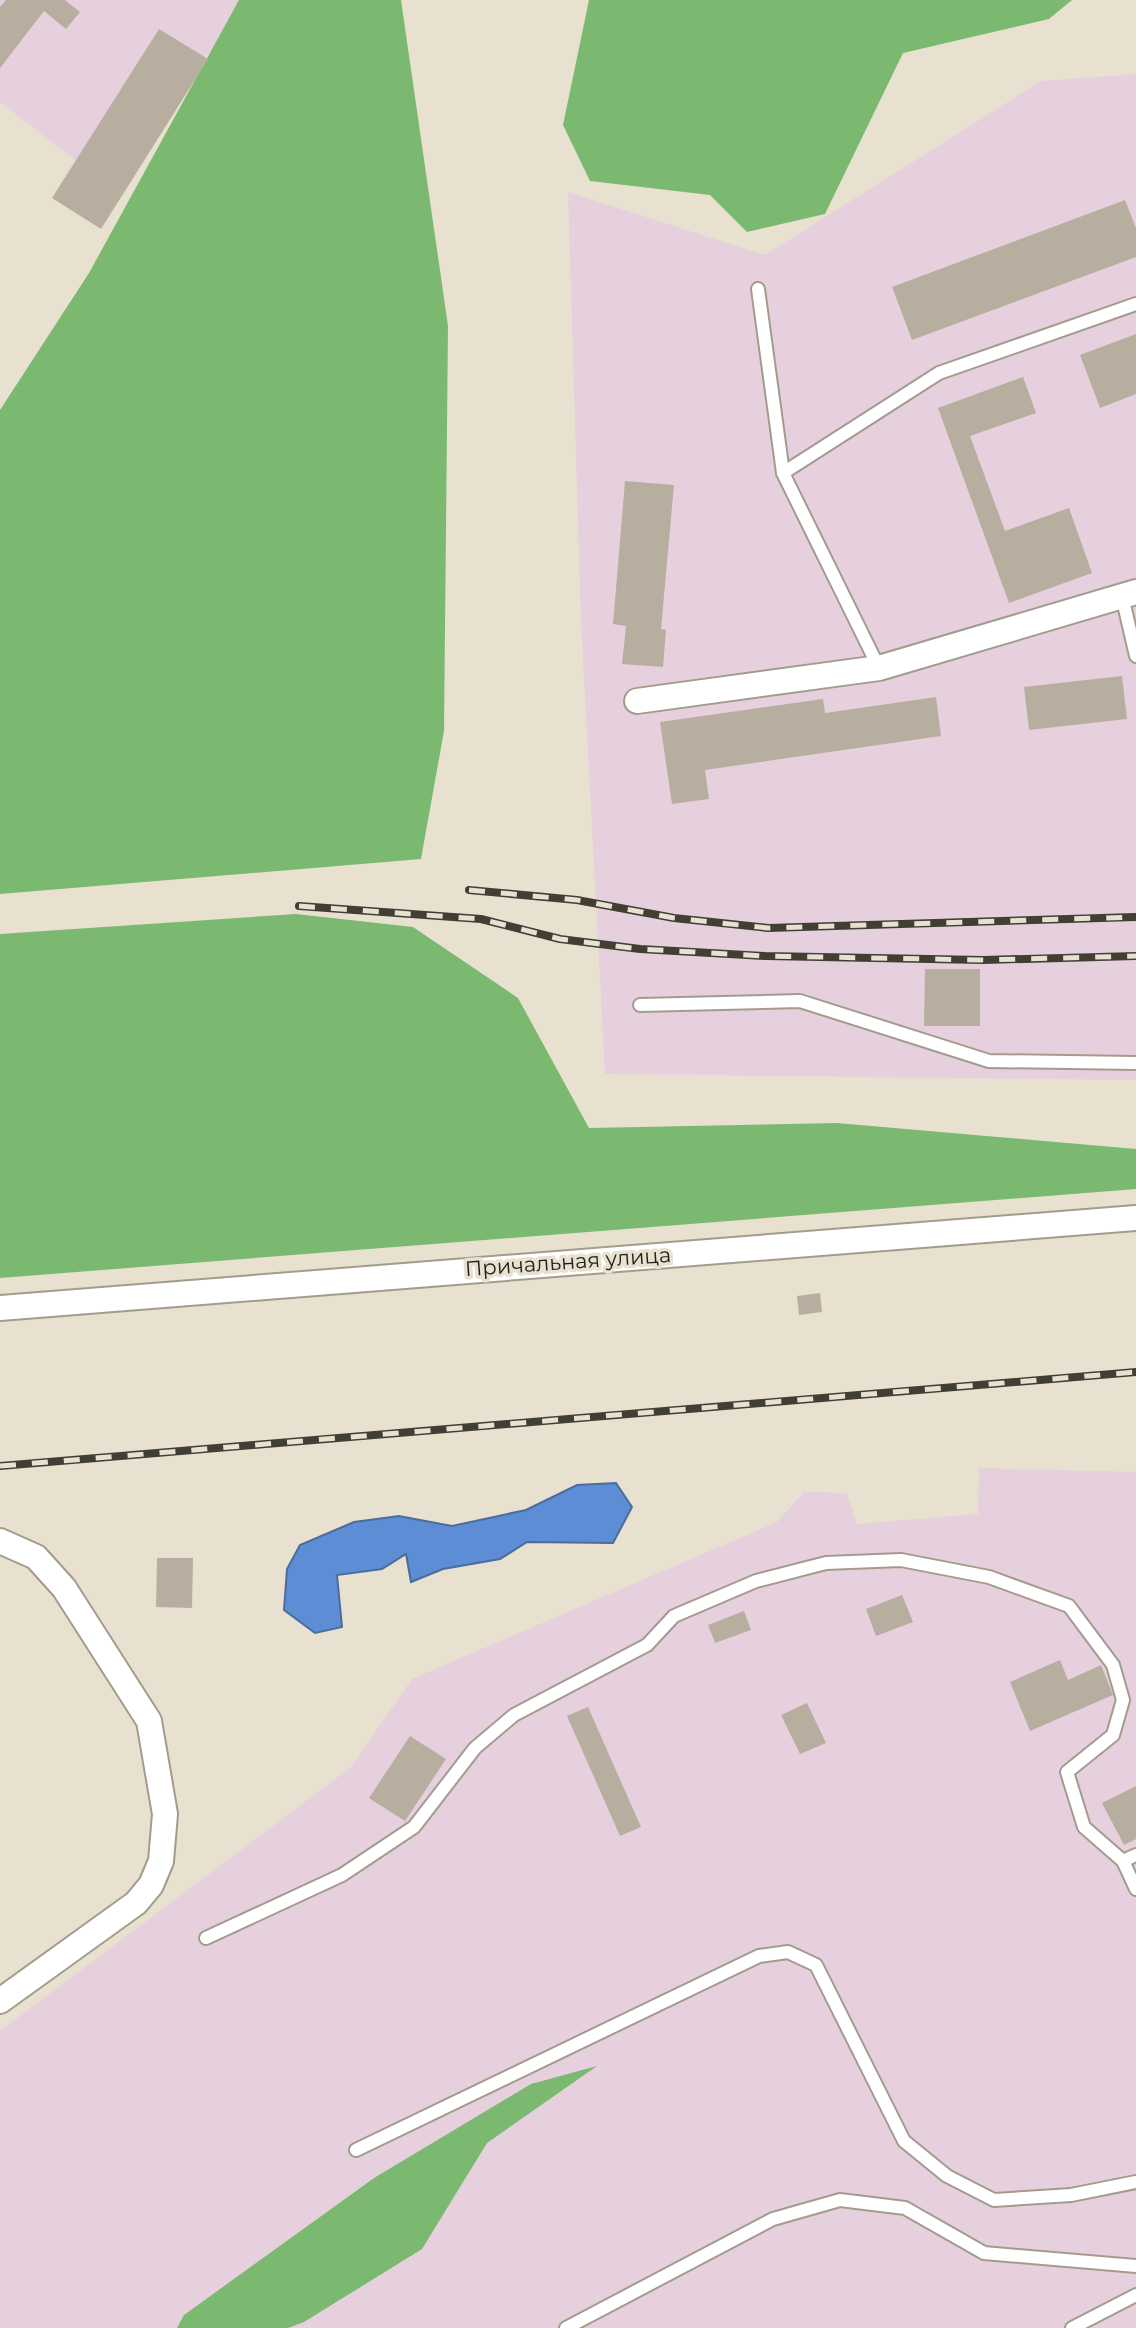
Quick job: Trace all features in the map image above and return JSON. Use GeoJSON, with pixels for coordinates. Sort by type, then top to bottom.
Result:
{"type":"FeatureCollection","features":[{"type":"Feature","properties":{"kind":"street"},"geometry":{"type":"LineString","coordinates":[[637,701],[879,668],[1129,594]]}},
{"type":"Feature","properties":{"kind":"street","name":"Причальная улица"},"geometry":{"type":"LineString","coordinates":[[0,1308],[1136,1218]]}},
{"type":"Feature","properties":{"kind":"street"},"geometry":{"type":"LineString","coordinates":[[0,1541],[36,1557],[64,1588],[149,1721],[165,1814],[161,1861],[150,1885],[136,1903],[0,2001]]}},
{"type":"Feature","properties":{"kind":"lane"},"geometry":{"type":"LineString","coordinates":[[758,289],[783,473],[879,668]]}},
{"type":"Feature","properties":{"kind":"lane"},"geometry":{"type":"LineString","coordinates":[[783,473],[939,373],[1136,304]]}},
{"type":"Feature","properties":{"kind":"lane"},"geometry":{"type":"LineString","coordinates":[[1129,594],[1136,656]]}},
{"type":"Feature","properties":{"kind":"lane"},"geometry":{"type":"LineString","coordinates":[[640,1005],[800,1001],[989,1061],[1136,1063]]}},
{"type":"Feature","properties":{"kind":"lane"},"geometry":{"type":"LineString","coordinates":[[205,1938],[342,1875],[414,1826],[475,1748],[514,1716],[647,1645],[674,1616],[756,1581],[827,1563],[901,1560],[989,1577],[1069,1606],[1113,1665],[1123,1700],[1113,1735],[1067,1772],[1084,1826],[1123,1861],[1136,1889]]}},
{"type":"Feature","properties":{"kind":"lane"},"geometry":{"type":"LineString","coordinates":[[1123,1861],[1136,1855]]}},
{"type":"Feature","properties":{"kind":"lane"},"geometry":{"type":"LineString","coordinates":[[356,2150],[760,1956],[788,1952],[816,1965],[904,2141],[947,2176],[994,2200],[1071,2195],[1136,2182]]}},
{"type":"Feature","properties":{"kind":"lane"},"geometry":{"type":"LineString","coordinates":[[566,2328],[773,2219],[841,2200],[905,2208],[984,2253],[1136,2266]]}},
{"type":"Feature","properties":{"kind":"lane"},"geometry":{"type":"LineString","coordinates":[[1072,2328],[1136,2295]]}},
{"type":"Feature","properties":{"kind":"shaded area"},"geometry":{"type":"Polygon","coordinates":[[[0,0],[272,0],[78,162],[0,102],[0,0]]]}},
{"type":"Feature","properties":{"kind":"shaded area"},"geometry":{"type":"Polygon","coordinates":[[[1136,74],[1136,1080],[605,1074],[581,620],[568,192],[765,255],[1041,81],[1136,74]]]}},
{"type":"Feature","properties":{"kind":"shaded area"},"geometry":{"type":"Polygon","coordinates":[[[979,1468],[1136,1472],[1136,2328],[0,2328],[0,2031],[351,1767],[412,1679],[777,1522],[804,1492],[847,1493],[857,1524],[978,1514],[979,1468]]]}},
{"type":"Feature","properties":{"kind":"green space"},"geometry":{"type":"Polygon","coordinates":[[[239,0],[401,0],[448,326],[444,731],[421,859],[0,894],[0,410],[89,273],[239,0]]]}},
{"type":"Feature","properties":{"kind":"green space"},"geometry":{"type":"Polygon","coordinates":[[[589,0],[1072,0],[1049,19],[903,53],[825,214],[747,232],[710,195],[590,181],[563,125],[589,0]]]}},
{"type":"Feature","properties":{"kind":"green space"},"geometry":{"type":"Polygon","coordinates":[[[296,914],[413,927],[518,998],[589,1128],[837,1123],[1136,1149],[1136,1189],[0,1278],[0,934],[296,914]]]}},
{"type":"Feature","properties":{"kind":"green space"},"geometry":{"type":"Polygon","coordinates":[[[597,2066],[487,2143],[422,2249],[304,2322],[288,2328],[177,2328],[184,2315],[374,2178],[531,2084],[597,2066]]]}},
{"type":"Feature","properties":{"kind":"water"},"geometry":{"type":"Polygon","coordinates":[[[616,1483],[632,1507],[613,1543],[527,1542],[500,1559],[443,1569],[411,1582],[406,1554],[382,1569],[337,1575],[342,1627],[315,1633],[284,1610],[287,1569],[300,1545],[354,1522],[399,1516],[452,1526],[526,1510],[577,1485],[616,1483]]]}},
{"type":"Feature","properties":{"kind":"building"},"geometry":{"type":"Polygon","coordinates":[[[6,0],[65,0],[80,12],[66,29],[44,11],[0,68],[0,7],[6,0]]]}},
{"type":"Feature","properties":{"kind":"building"},"geometry":{"type":"Polygon","coordinates":[[[159,29],[208,59],[101,229],[52,198],[159,29]]]}},
{"type":"Feature","properties":{"kind":"building"},"geometry":{"type":"Polygon","coordinates":[[[1125,200],[1136,228],[1136,257],[912,340],[892,287],[1125,200]]]}},
{"type":"Feature","properties":{"kind":"building"},"geometry":{"type":"Polygon","coordinates":[[[1136,334],[1136,394],[1100,408],[1080,355],[1136,334]]]}},
{"type":"Feature","properties":{"kind":"building"},"geometry":{"type":"Polygon","coordinates":[[[1023,377],[1036,413],[970,436],[1005,531],[1069,508],[1092,573],[1009,603],[938,408],[1023,377]]]}},
{"type":"Feature","properties":{"kind":"building"},"geometry":{"type":"Polygon","coordinates":[[[625,481],[674,485],[661,629],[666,630],[663,667],[622,664],[626,626],[613,624],[625,481]]]}},
{"type":"Feature","properties":{"kind":"building"},"geometry":{"type":"Polygon","coordinates":[[[1122,676],[1127,719],[1029,730],[1024,687],[1122,676]]]}},
{"type":"Feature","properties":{"kind":"building"},"geometry":{"type":"Polygon","coordinates":[[[936,697],[941,736],[705,770],[709,799],[672,804],[660,722],[823,699],[825,713],[936,697]]]}},
{"type":"Feature","properties":{"kind":"building"},"geometry":{"type":"Polygon","coordinates":[[[925,969],[980,969],[980,1026],[924,1026],[925,969]]]}},
{"type":"Feature","properties":{"kind":"building"},"geometry":{"type":"Polygon","coordinates":[[[820,1293],[822,1312],[799,1315],[797,1296],[820,1293]]]}},
{"type":"Feature","properties":{"kind":"building"},"geometry":{"type":"Polygon","coordinates":[[[157,1558],[193,1558],[192,1608],[156,1607],[157,1558]]]}},
{"type":"Feature","properties":{"kind":"building"},"geometry":{"type":"Polygon","coordinates":[[[902,1595],[913,1622],[876,1636],[866,1609],[902,1595]]]}},
{"type":"Feature","properties":{"kind":"building"},"geometry":{"type":"Polygon","coordinates":[[[744,1611],[751,1630],[715,1643],[708,1625],[744,1611]]]}},
{"type":"Feature","properties":{"kind":"building"},"geometry":{"type":"Polygon","coordinates":[[[1060,1660],[1068,1680],[1101,1665],[1113,1695],[1030,1731],[1010,1682],[1060,1660]]]}},
{"type":"Feature","properties":{"kind":"building"},"geometry":{"type":"Polygon","coordinates":[[[807,1703],[826,1743],[800,1754],[781,1715],[807,1703]]]}},
{"type":"Feature","properties":{"kind":"building"},"geometry":{"type":"Polygon","coordinates":[[[588,1707],[641,1827],[620,1836],[567,1716],[588,1707]]]}},
{"type":"Feature","properties":{"kind":"building"},"geometry":{"type":"Polygon","coordinates":[[[410,1736],[446,1759],[405,1821],[369,1798],[410,1736]]]}},
{"type":"Feature","properties":{"kind":"building"},"geometry":{"type":"Polygon","coordinates":[[[1136,1786],[1136,1839],[1124,1845],[1102,1803],[1136,1786]]]}},
{"type":"Feature","properties":{"kind":"railway"},"geometry":{"type":"LineString","coordinates":[[469,890],[577,900],[674,918],[768,928],[1136,917]]}},
{"type":"Feature","properties":{"kind":"railway"},"geometry":{"type":"LineString","coordinates":[[299,906],[481,919],[560,939],[640,949],[765,956],[984,960],[1136,956]]}},
{"type":"Feature","properties":{"kind":"railway"},"geometry":{"type":"LineString","coordinates":[[0,1466],[1136,1372]]}}]}
